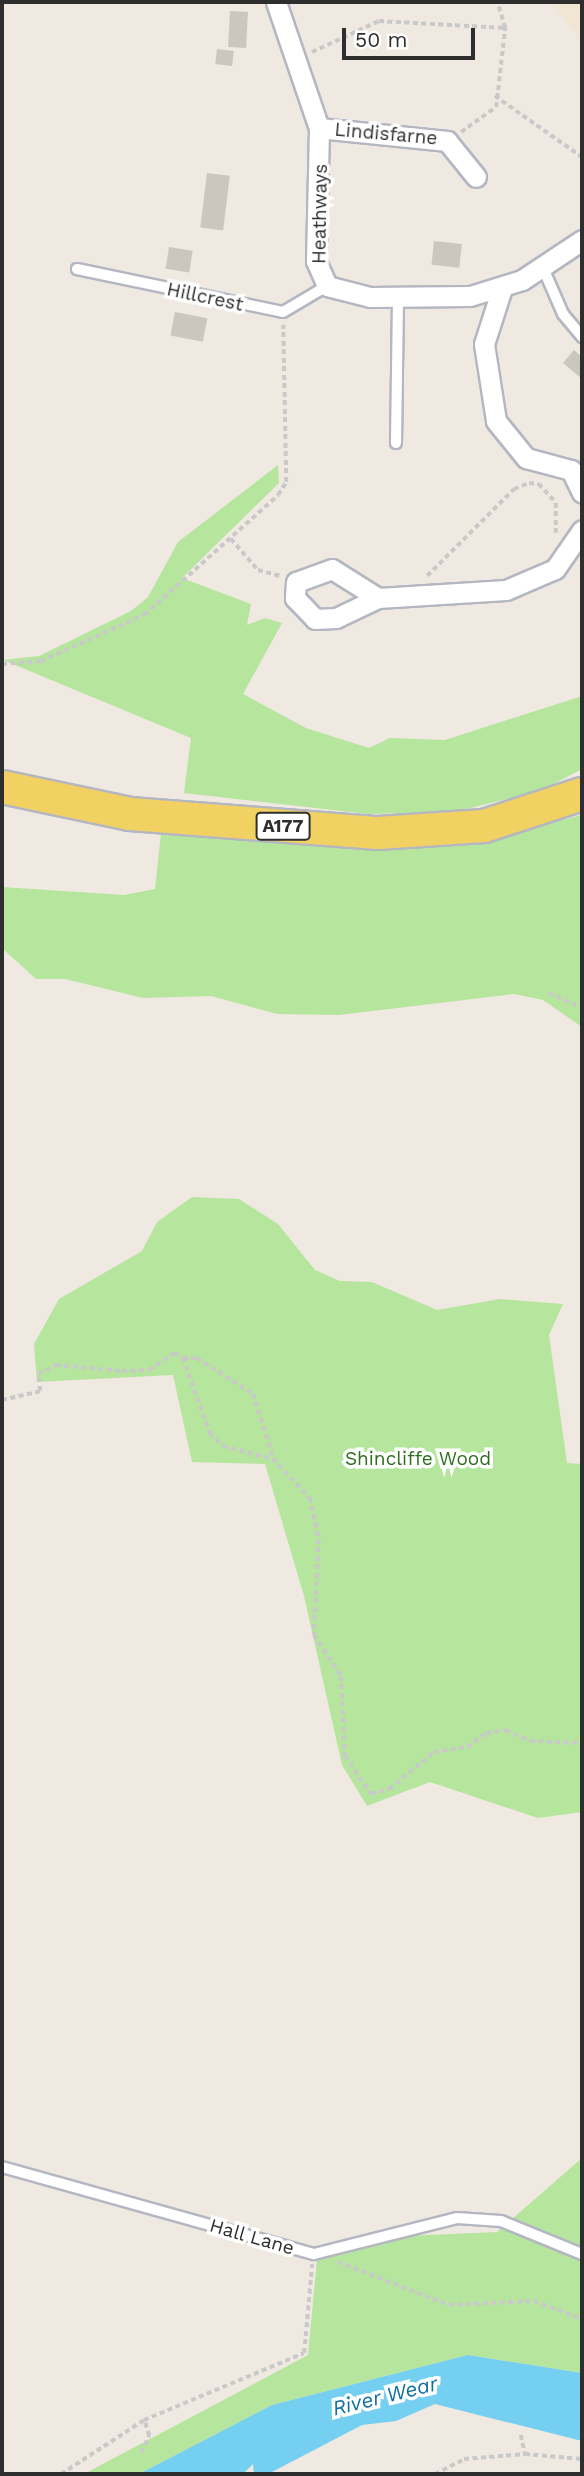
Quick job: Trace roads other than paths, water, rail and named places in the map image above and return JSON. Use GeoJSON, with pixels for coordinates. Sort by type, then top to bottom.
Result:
{"type":"FeatureCollection","features":[{"type":"Feature","properties":{"kind":"main road","name":"A177"},"geometry":{"type":"LineString","coordinates":[[2,787],[130,814],[377,833],[484,826],[582,794]]}},
{"type":"Feature","properties":{"kind":"street","name":"Heathways"},"geometry":{"type":"LineString","coordinates":[[276,2],[319,128],[316,261],[327,286],[398,299],[502,288],[544,268],[582,240]]}},
{"type":"Feature","properties":{"kind":"street","name":"Lindisfarne"},"geometry":{"type":"LineString","coordinates":[[319,128],[447,141],[476,177]]}},
{"type":"Feature","properties":{"kind":"street"},"geometry":{"type":"LineString","coordinates":[[502,288],[484,344],[496,421],[526,458],[577,467],[582,493]]}},
{"type":"Feature","properties":{"kind":"street"},"geometry":{"type":"LineString","coordinates":[[378,598],[506,590],[555,569],[582,530]]}},
{"type":"Feature","properties":{"kind":"lane"},"geometry":{"type":"LineString","coordinates":[[544,268],[563,314],[582,337]]}},
{"type":"Feature","properties":{"kind":"lane","name":"Hillcrest"},"geometry":{"type":"LineString","coordinates":[[77,269],[283,312],[327,286]]}},
{"type":"Feature","properties":{"kind":"lane"},"geometry":{"type":"LineString","coordinates":[[396,443],[398,299]]}},
{"type":"Feature","properties":{"kind":"lane","name":"Hall Lane"},"geometry":{"type":"LineString","coordinates":[[2,2167],[314,2254],[457,2218],[501,2221],[582,2254]]}},
{"type":"Feature","properties":{"kind":"water","name":"River Wear"},"geometry":{"type":"Polygon","coordinates":[[[468,2355],[582,2373],[582,2441],[435,2404],[396,2421],[362,2425],[270,2473],[254,2474],[253,2464],[243,2474],[139,2474],[272,2405],[468,2355]]]}},
{"type":"Feature","properties":{"kind":"park label","name":"Shincliffe Wood"},"geometry":{"type":"Point","coordinates":[418,1459]}}]}
